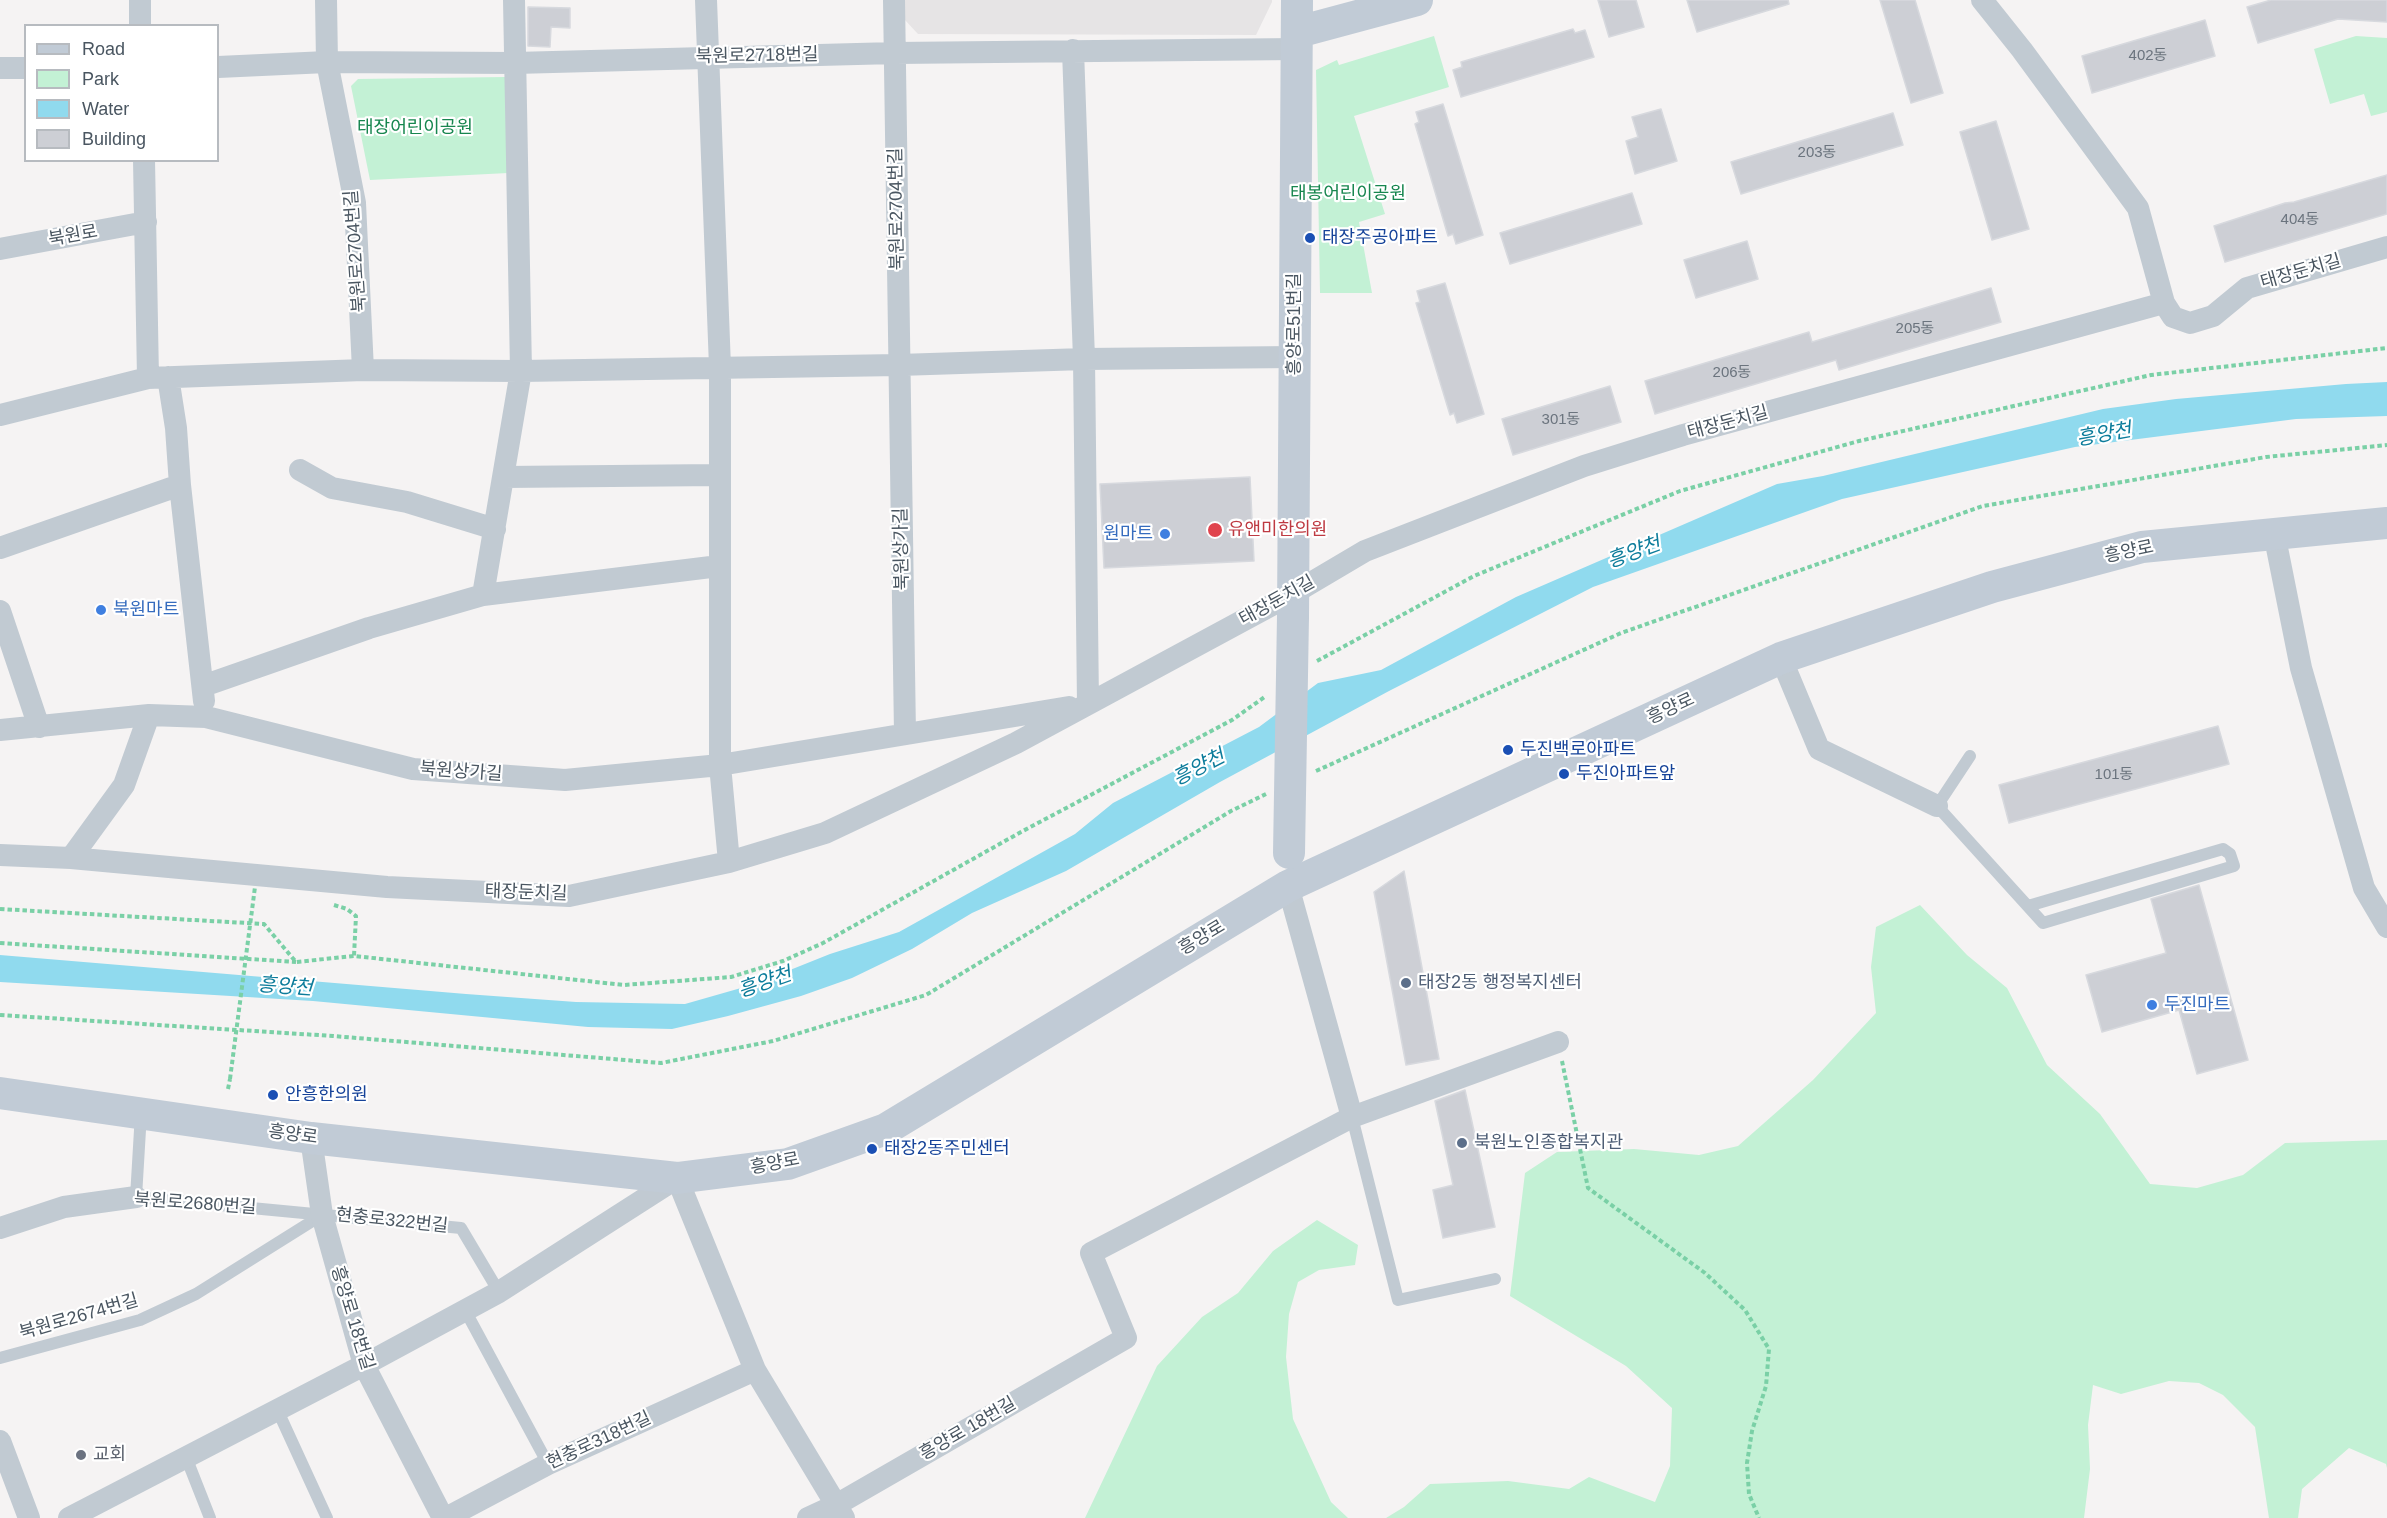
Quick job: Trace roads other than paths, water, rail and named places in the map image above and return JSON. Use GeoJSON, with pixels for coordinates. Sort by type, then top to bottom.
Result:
{"type":"FeatureCollection","features":[{"type":"Feature","properties":{"kind":"street"},"geometry":{"type":"LineString","coordinates":[[140,0],[140,24]]}},
{"type":"Feature","properties":{"kind":"street","name":"북원로2704번길"},"geometry":{"type":"LineString","coordinates":[[326,0],[327,62],[355,203],[363,370]]}},
{"type":"Feature","properties":{"kind":"street"},"geometry":{"type":"LineString","coordinates":[[483,595],[521,371],[514,0]]}},
{"type":"Feature","properties":{"kind":"street"},"geometry":{"type":"LineString","coordinates":[[706,0],[720,367],[720,765],[729,862]]}},
{"type":"Feature","properties":{"kind":"street","name":"북원로2704번길"},"geometry":{"type":"LineString","coordinates":[[894,0],[899,365]]}},
{"type":"Feature","properties":{"kind":"street","name":"흥양로51번길"},"geometry":{"type":"LineString","coordinates":[[1288,886],[1293,605],[1297,0]]}},
{"type":"Feature","properties":{"kind":"street"},"geometry":{"type":"LineString","coordinates":[[1298,40],[1418,0]]}},
{"type":"Feature","properties":{"kind":"street"},"geometry":{"type":"LineString","coordinates":[[1982,0],[2022,50],[2138,208],[2164,303]]}},
{"type":"Feature","properties":{"kind":"street","name":"북원로2718번길"},"geometry":{"type":"LineString","coordinates":[[219,67],[327,62],[515,63],[1073,50],[1298,40]]}},
{"type":"Feature","properties":{"kind":"street"},"geometry":{"type":"LineString","coordinates":[[1073,50],[1084,359],[1088,704]]}},
{"type":"Feature","properties":{"kind":"street"},"geometry":{"type":"LineString","coordinates":[[0,68],[24,68]]}},
{"type":"Feature","properties":{"kind":"street"},"geometry":{"type":"LineString","coordinates":[[144,162],[146,222],[158,378],[176,428],[180,485],[206,717]]}},
{"type":"Feature","properties":{"kind":"street","name":"북원로"},"geometry":{"type":"LineString","coordinates":[[0,249],[146,222]]}},
{"type":"Feature","properties":{"kind":"street","name":"태장둔치길"},"geometry":{"type":"LineString","coordinates":[[0,855],[71,858],[387,887],[569,896],[729,862],[825,833],[1016,743],[1088,704],[1293,605],[1365,551],[1584,466],[1683,435],[2164,303],[2173,317],[2190,323],[2213,316],[2247,288],[2387,247]]}},
{"type":"Feature","properties":{"kind":"street"},"geometry":{"type":"LineString","coordinates":[[0,415],[158,378],[363,370],[521,371],[899,365],[1084,359],[1295,357]]}},
{"type":"Feature","properties":{"kind":"street","name":"북원상가길"},"geometry":{"type":"LineString","coordinates":[[899,365],[905,734]]}},
{"type":"Feature","properties":{"kind":"street"},"geometry":{"type":"LineString","coordinates":[[300,470],[332,488],[407,502],[495,529]]}},
{"type":"Feature","properties":{"kind":"street"},"geometry":{"type":"LineString","coordinates":[[504,477],[719,475]]}},
{"type":"Feature","properties":{"kind":"street"},"geometry":{"type":"LineString","coordinates":[[0,548],[180,485]]}},
{"type":"Feature","properties":{"kind":"street","name":"흥양로"},"geometry":{"type":"LineString","coordinates":[[0,1093],[311,1138],[677,1178],[788,1164],[886,1129],[1288,886],[1781,658],[1992,587],[2142,547],[2387,523]]}},
{"type":"Feature","properties":{"kind":"street"},"geometry":{"type":"LineString","coordinates":[[2274,533],[2301,668],[2364,888],[2387,927]]}},
{"type":"Feature","properties":{"kind":"street"},"geometry":{"type":"LineString","coordinates":[[203,686],[369,628],[483,595],[719,566]]}},
{"type":"Feature","properties":{"kind":"street"},"geometry":{"type":"LineString","coordinates":[[0,611],[39,727]]}},
{"type":"Feature","properties":{"kind":"street"},"geometry":{"type":"LineString","coordinates":[[1781,658],[1819,749],[1936,806]]}},
{"type":"Feature","properties":{"kind":"street","name":"북원상가길"},"geometry":{"type":"LineString","coordinates":[[0,730],[149,715],[206,717],[413,769],[565,780],[720,765],[1088,704]]}},
{"type":"Feature","properties":{"kind":"street"},"geometry":{"type":"LineString","coordinates":[[71,858],[124,785],[149,715]]}},
{"type":"Feature","properties":{"kind":"street"},"geometry":{"type":"LineString","coordinates":[[1288,886],[1352,1117],[1558,1042]]}},
{"type":"Feature","properties":{"kind":"street","name":"흥양로 18번길"},"geometry":{"type":"LineString","coordinates":[[808,1518],[840,1512],[1126,1338],[1091,1253],[1352,1117]]}},
{"type":"Feature","properties":{"kind":"street","name":"흥양로 18번길"},"geometry":{"type":"LineString","coordinates":[[311,1138],[322,1215],[364,1365],[444,1518]]}},
{"type":"Feature","properties":{"kind":"street"},"geometry":{"type":"LineString","coordinates":[[73,1517],[499,1292],[677,1178],[755,1370],[840,1512]]}},
{"type":"Feature","properties":{"kind":"street","name":"북원로2680번길"},"geometry":{"type":"LineString","coordinates":[[0,1228],[64,1207],[135,1197]]}},
{"type":"Feature","properties":{"kind":"street","name":"현충로318번길"},"geometry":{"type":"LineString","coordinates":[[444,1518],[548,1464],[755,1370]]}},
{"type":"Feature","properties":{"kind":"street"},"geometry":{"type":"LineString","coordinates":[[0,1441],[29,1518]]}},
{"type":"Feature","properties":{"kind":"lane"},"geometry":{"type":"LineString","coordinates":[[1970,756],[1936,806],[2043,923],[2234,866],[2230,854],[2223,849],[2028,906]]}},
{"type":"Feature","properties":{"kind":"lane"},"geometry":{"type":"LineString","coordinates":[[135,1197],[141,1113]]}},
{"type":"Feature","properties":{"kind":"lane"},"geometry":{"type":"LineString","coordinates":[[1352,1117],[1398,1300],[1495,1279]]}},
{"type":"Feature","properties":{"kind":"lane","name":"북원로2680번길"},"geometry":{"type":"LineString","coordinates":[[135,1197],[322,1215]]}},
{"type":"Feature","properties":{"kind":"lane","name":"현충로322번길"},"geometry":{"type":"LineString","coordinates":[[322,1215],[460,1228],[499,1292]]}},
{"type":"Feature","properties":{"kind":"lane","name":"북원로2674번길"},"geometry":{"type":"LineString","coordinates":[[0,1358],[149,1316],[196,1294],[322,1215]]}},
{"type":"Feature","properties":{"kind":"lane"},"geometry":{"type":"LineString","coordinates":[[465,1310],[548,1464]]}},
{"type":"Feature","properties":{"kind":"lane"},"geometry":{"type":"LineString","coordinates":[[277,1409],[327,1518]]}},
{"type":"Feature","properties":{"kind":"lane"},"geometry":{"type":"LineString","coordinates":[[186,1457],[210,1518]]}},
{"type":"Feature","properties":{"kind":"water","name":"흥양천"},"geometry":{"type":"Polygon","coordinates":[[[2387,382],[2387,416],[2296,419],[2075,447],[1842,499],[1593,587],[1389,691],[1220,782],[1066,871],[972,913],[912,949],[852,978],[801,996],[728,1016],[672,1029],[588,1027],[313,1001],[0,982],[0,955],[576,1002],[685,1004],[755,984],[830,954],[899,932],[1075,834],[1113,803],[1259,727],[1318,683],[1381,670],[1516,597],[1777,484],[1823,476],[2103,409],[2176,399],[2387,382]]]}},
{"type":"Feature","properties":{"kind":"place","name":"태장주공아파트"},"geometry":{"type":"Point","coordinates":[1310,238]}},
{"type":"Feature","properties":{"kind":"place","name":"유앤미한의원"},"geometry":{"type":"Point","coordinates":[1215,530]}},
{"type":"Feature","properties":{"kind":"place","name":"원마트"},"geometry":{"type":"Point","coordinates":[1165,534]}},
{"type":"Feature","properties":{"kind":"place","name":"북원마트"},"geometry":{"type":"Point","coordinates":[101,610]}},
{"type":"Feature","properties":{"kind":"place","name":"두진백로아파트"},"geometry":{"type":"Point","coordinates":[1508,750]}},
{"type":"Feature","properties":{"kind":"place","name":"두진아파트앞"},"geometry":{"type":"Point","coordinates":[1564,774]}},
{"type":"Feature","properties":{"kind":"place","name":"태장2동 행정복지센터"},"geometry":{"type":"Point","coordinates":[1406,983]}},
{"type":"Feature","properties":{"kind":"place","name":"두진마트"},"geometry":{"type":"Point","coordinates":[2152,1005]}},
{"type":"Feature","properties":{"kind":"place","name":"안흥한의원"},"geometry":{"type":"Point","coordinates":[273,1095]}},
{"type":"Feature","properties":{"kind":"place","name":"북원노인종합복지관"},"geometry":{"type":"Point","coordinates":[1462,1143]}},
{"type":"Feature","properties":{"kind":"place","name":"태장2동주민센터"},"geometry":{"type":"Point","coordinates":[872,1149]}},
{"type":"Feature","properties":{"kind":"place","name":"교회"},"geometry":{"type":"Point","coordinates":[81,1455]}},
{"type":"Feature","properties":{"kind":"park label","name":"태장어린이공원"},"geometry":{"type":"Point","coordinates":[415,128]}},
{"type":"Feature","properties":{"kind":"park label","name":"태봉어린이공원"},"geometry":{"type":"Point","coordinates":[1348,194]}}]}
